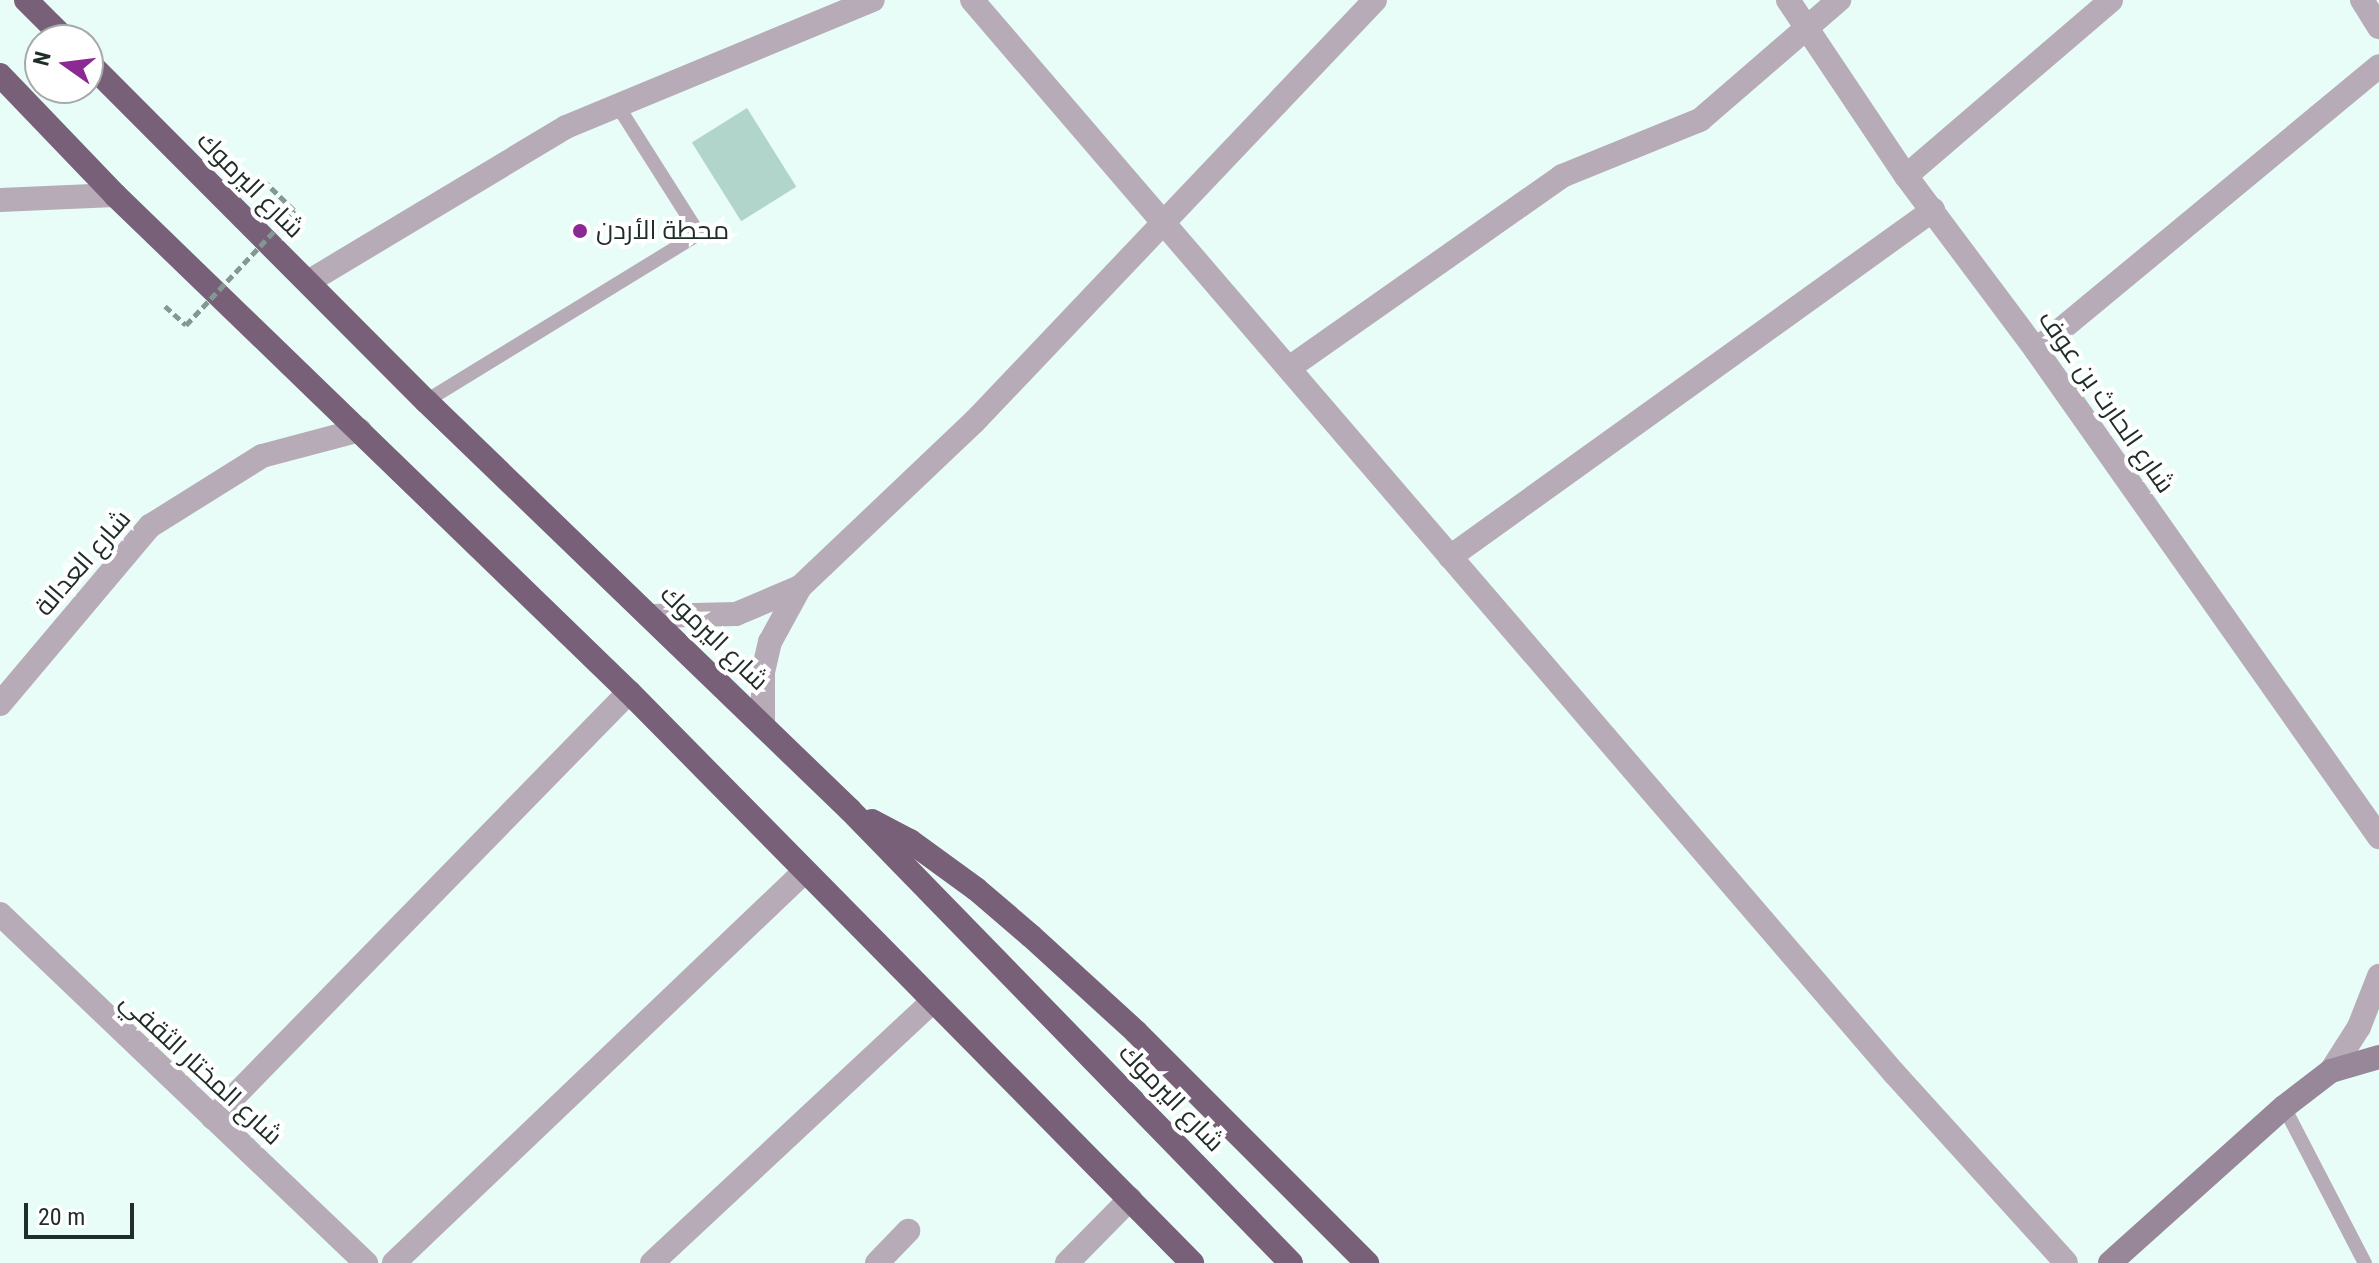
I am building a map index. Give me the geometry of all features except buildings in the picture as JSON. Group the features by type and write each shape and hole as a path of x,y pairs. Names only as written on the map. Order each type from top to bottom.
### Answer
{"highway":[{"path":"26,0 50,24"},
{"path":"0,75 115,195 629,692 931,1003 1192,1263"},
{"name":"شارع اليرموك","path":"104,78 426,401 653,616 850,810 1291,1263"},
{"path":"850,810 910,841 1020,927 1136,1032 1367,1263"}],"main road":[{"path":"2110,1263 2284,1107 2331,1071 2379,1057"}],"street":[{"path":"308,282 566,127 873,0"},
{"path":"972,0 1894,1073 2066,1263"},
{"path":"763,725 763,672 770,642 800,587 974,422 1375,0"},
{"name":"شارع الحارث بن عوف","path":"1788,0 1906,176 2036,350 2379,837"},
{"path":"1289,368 1562,176 1700,120 1839,0"},
{"path":"1906,176 2111,0"},
{"path":"2362,0 2379,27"},
{"path":"2036,350 2379,66"},
{"path":"0,200 115,195"},
{"path":"1450,557 1933,210"},
{"name":"شارع العدالة","path":"0,704 150,526 262,456 360,430"},
{"path":"653,616 736,614 800,587"},
{"path":"213,1118 629,692"},
{"path":"394,1263 804,872"},
{"name":"شارع المختار الثقفي","path":"0,914 366,1263"},
{"path":"2331,1071 2359,1027 2379,976"},
{"path":"652,1263 931,1003"},
{"path":"1067,1263 1130,1199"},
{"path":"877,1263 908,1231"}],"lane":[{"path":"426,401 699,234 617,105"},
{"path":"2284,1107 2365,1263"}],"path":[{"path":"165,306 186,325 294,210 266,183"}],"place":[{"name":"محطة الأردن","path":"580,231"}]}
